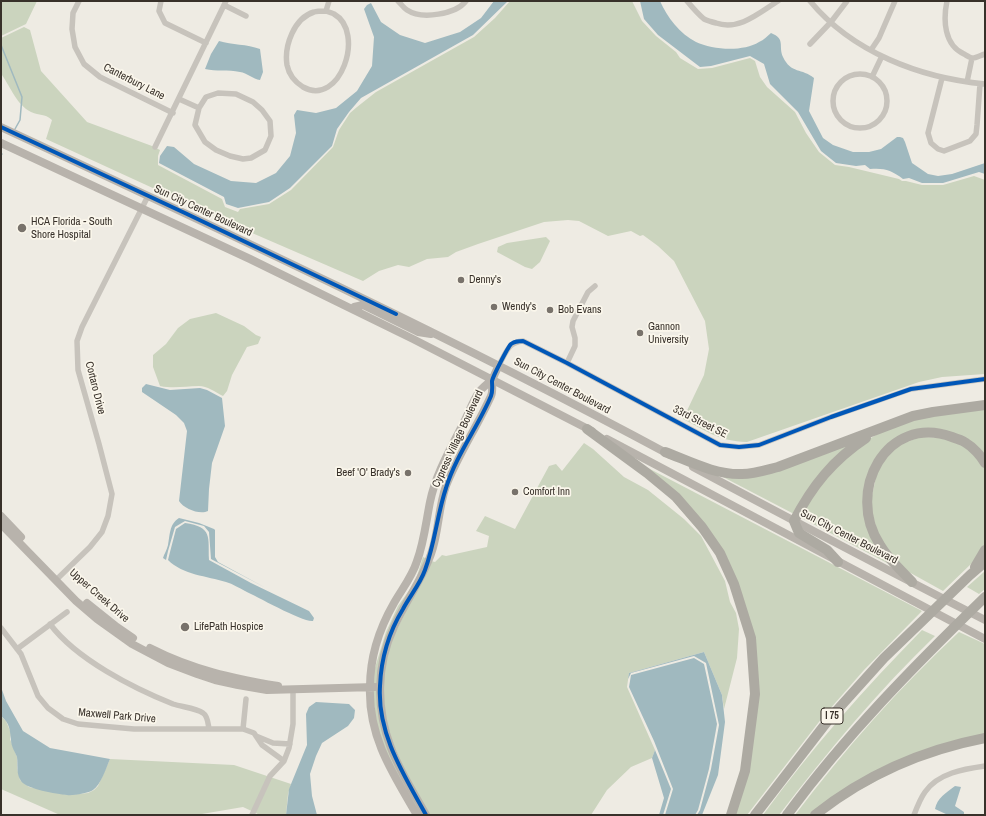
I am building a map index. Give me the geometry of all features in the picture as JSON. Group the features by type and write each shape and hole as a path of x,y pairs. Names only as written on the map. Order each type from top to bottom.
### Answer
{"highway":[{"path":"665,452 715,471 741,474 759,472 778,467 913,416 985,405"},
{"path":"838,562 827,550 799,532 794,521 810,492 835,462 881,428"},
{"path":"587,429 676,497 702,527 720,553 734,584 751,638 755,694 745,771 731,815"},
{"path":"912,582 879,545 870,524 867,503 869,481 881,456 906,437 925,432 945,435 966,443 982,458 985,463"},
{"path":"970,575 985,550"},
{"name":"I 75","path":"756,815 830,718 884,658 985,562"},
{"name":"I 75","path":"787,815 848,738 892,689 985,597"},
{"path":"815,815 854,788 903,763 955,745 985,738"}],"main road":[{"name":"Sun City Center Boulevard","path":"1,127 438,334 500,365 846,549 985,620"},
{"path":"1,143 142,208 352,309 587,429 985,639"},
{"path":"352,309 363,305 418,332 438,334"},
{"path":"492,380 500,365"},
{"name":"Cypress Village Boulevard","path":"417,815 392,772 382,752 375,732 370,687 374,652 378,637 388,614 412,575 423,541 435,481 442,464 478,393 492,380"},
{"name":"Cypress Village Boulevard","path":"426,815 399,767 391,748 380,708 379,687 381,668 387,644 402,610 424,572 432,552 446,487 461,453 492,394 492,380"},
{"name":"Upper Creek Drive","path":"1,516 58,578 76,601 114,632 168,663 197,674 238,685 267,690 379,687"},
{"name":"Upper Creek Drive","path":"1,524 58,578"}],"street":[{"name":"Canterbury Lane","path":"79,1 73,13 72,29 75,47 84,64 100,77 173,113"},
{"path":"161,1 159,12 165,23 206,43"},
{"path":"326,11 329,1"},
{"path":"398,1 408,11 418,14 437,15 457,8 466,1"},
{"path":"687,1 696,12 706,20 722,25 738,24 752,18 778,1"},
{"path":"810,1 831,22 882,56 908,67 942,78 983,84 976,134 970,141 944,151 938,149 931,143 928,133 942,78"},
{"path":"810,44 831,22 847,1"},
{"path":"871,50 881,33 895,1"},
{"path":"947,1 944,18 946,34 952,44 961,53 972,58 985,54"},
{"path":"155,147 173,113 225,3 246,16"},
{"path":"326,11 335,15 347,30 348,50 346,60 342,71 335,82 318,90 306,89 296,83 290,74 287,65 288,46 296,27 303,17 314,12 326,11"},
{"path":"872,77 882,56"},
{"path":"967,82 972,58"},
{"path":"860,74 872,77 882,85 887,96 886,108 881,119 871,126 859,129 848,126 838,118 833,107 836,89 839,84 849,77 860,74"},
{"path":"218,93 236,94 253,102 262,110 270,121 271,136 265,150 251,158 243,159 230,156 216,150 205,142 195,125 199,108 206,97 218,93"},
{"path":"179,99 199,108"},
{"name":"Cortaro Drive","path":"58,578 90,547 102,532 108,516 112,494 78,370 77,341 82,327 148,196"},
{"path":"567,363 575,346 572,326 573,321 588,292 595,286"},
{"name":"33rd Street SE","path":"500,365 510,345 516,341 523,341 720,445 739,447 759,445 831,417 911,389 985,379"},
{"path":"17,649 67,612"},
{"path":"50,624 71,646 97,665 127,683 174,704 203,713 207,717 209,729"},
{"name":"Maxwell Park Drive","path":"1,628 21,654 38,696 48,708 63,719 78,724 134,729 243,729 254,733 262,745 284,762"},
{"path":"252,815 270,776 284,762 290,744 293,724 293,689"},
{"path":"243,729 246,699"},
{"name":"Maxwell Park Drive","path":"256,736 273,743 290,744"},
{"path":"914,815 926,791 936,781 946,775 985,766"}],"green space":[{"path":"1,1 37,1 26,24 1,36"},
{"path":"510,1 632,1 642,21 656,36 676,52 680,58 698,69 712,68 750,58 755,61 760,77 767,87 795,112 806,133 819,152 835,165 922,185 943,185 974,176 985,180 985,374 942,377 919,382 747,442 728,440 683,419 704,375 709,349 705,321 674,261 658,246 643,235 640,236 631,231 608,236 579,221 568,220 544,222 456,252 448,257 427,259 409,267 398,265 379,271 363,281 229,223 46,139 52,120 47,116 31,112 26,109 18,101 1,75 1,38 24,27 30,30 41,71 87,122 160,150 158,165 222,199 225,207 238,212 240,209 269,204 291,190 333,147 339,130 350,113 376,92 474,37 495,18"},
{"path":"546,237 550,241 540,262 532,269 525,267 497,252 498,247 507,243"},
{"path":"216,313 244,326 261,337 258,344 247,347 232,375 227,391 223,396 202,386 160,386 153,367 153,355 166,344 178,328 190,319"},
{"path":"985,408 985,455 939,431 885,449 865,501 889,564 798,516 814,490 858,446 884,430 905,421"},
{"path":"921,437 948,438 969,449 985,467 985,545 972,563 943,591 907,571 880,541 870,505 879,463 901,444"},
{"path":"858,439 794,514 723,477 733,476"},
{"path":"584,443 593,449 624,477 648,490 684,519 701,536 725,581 730,602 736,613 739,629 737,658 724,709 722,695 704,652 629,673 627,687 655,750 652,758 631,767 607,790 591,815 429,815 401,765 386,724 382,687 389,645 431,561 435,562 442,555 446,556 487,547 489,536 476,531 485,516 515,529 549,466 556,464 562,471"},
{"path":"645,468 648,468 922,611 864,670 822,718 747,815 734,815 756,674 728,565"},
{"path":"423,557 427,559 421,573 399,611 388,637 382,656 377,685 372,685 373,674 386,632 398,606 415,582"},
{"path":"985,571 985,589 979,594 967,587"},
{"path":"922,630 935,636 873,700 779,815 763,815 819,743 880,674"},
{"path":"959,632 985,644 985,736 940,747 812,815 795,815 833,766 873,720 915,675"},
{"path":"372,690 377,690 378,709 424,815 420,815 394,771 377,728"},
{"path":"1,716 6,721 11,733 10,739 17,757 17,768 20,780 29,787 68,795 88,793 98,786 110,759 234,765 291,784 288,794 286,815 260,815 243,807 196,815 60,815 1,789"}],"water":[{"path":"494,1 508,1 473,35 361,98 337,129 332,146 290,188 269,202 238,208 226,204 224,197 159,163 160,156 167,146 174,147 194,164 231,181 256,183 276,173 290,156 296,133 294,115 297,110 316,113 336,108 357,91 372,66 374,37 364,9 367,5 371,3 381,22 400,35 425,43 460,32 481,18"},
{"path":"640,1 660,1 666,13 679,30 690,39 711,47 737,49 761,41 771,33 776,35 780,40 783,57 786,62 793,68 814,78 809,111 823,138 833,145 853,152 869,152 881,149 897,137 900,137 903,138 905,142 912,163 928,174 938,176 952,174 985,163 985,174 979,172 943,183 922,183 909,178 903,179 884,169 870,169 865,165 856,166 836,163 821,151 798,112 770,84 764,64 750,56 711,66 700,67 658,35 644,19"},
{"path":"219,41 260,49 263,72 260,80 240,72 205,69 211,54"},
{"path":"146,384 170,390 200,388 222,398 225,426 212,463 208,511 197,512 181,504 179,501 187,431 184,423 176,415 142,392 142,388"},
{"path":"179,518 199,523 214,529 215,557 218,562 266,588 211,559 209,532 204,526 185,521 175,527 166,560 163,558 168,547 173,523"},
{"path":"185,523 205,530 208,539 209,560 251,583 309,611 314,618 313,621 290,614 231,584 188,572 174,565 168,560 176,529"},
{"path":"704,652 722,695 725,722 718,775 702,815 697,815 700,810 711,769 719,725 706,663 694,656 631,673 628,679 629,673"},
{"path":"694,658 704,664 717,724 709,769 698,810 695,815 665,815 673,789 654,741 629,687 631,675"},
{"path":"1,687 6,701 23,731 50,748 110,759 96,788 84,793 67,795 35,789 21,781 18,772 17,757 12,744 9,727 1,716"},
{"path":"316,702 349,704 355,710 354,718 348,726 322,743 316,756 310,774 312,796 317,815 286,815 289,789 307,745 306,714 309,707"},
{"path":"655,750 671,789 663,815 659,815 664,798 652,758"},
{"path":"955,786 961,787 955,806 964,812 964,815 948,815 935,809 936,805 945,793"}],"waterway":[{"path":"1,45 22,97 20,120 15,129"}],"cycle path":[{"path":"1,127 396,314"},
{"path":"426,815 401,769 387,737 380,704 382,666 387,646 398,618 425,570 450,476 486,408 492,394 493,378 511,344 517,341 523,341 720,445 739,447 759,445 831,417 911,389 985,379"}],"place":[{"name":"HCA Florida - South Shore Hospital","path":"22,228"},
{"name":"Denny's","path":"461,280"},
{"name":"Wendy's","path":"494,307"},
{"name":"Bob Evans","path":"550,310"},
{"name":"Gannon University","path":"640,333"},
{"name":"Beef 'O' Brady's","path":"408,473"},
{"name":"Comfort Inn","path":"515,492"},
{"name":"LifePath Hospice","path":"185,627"}]}
